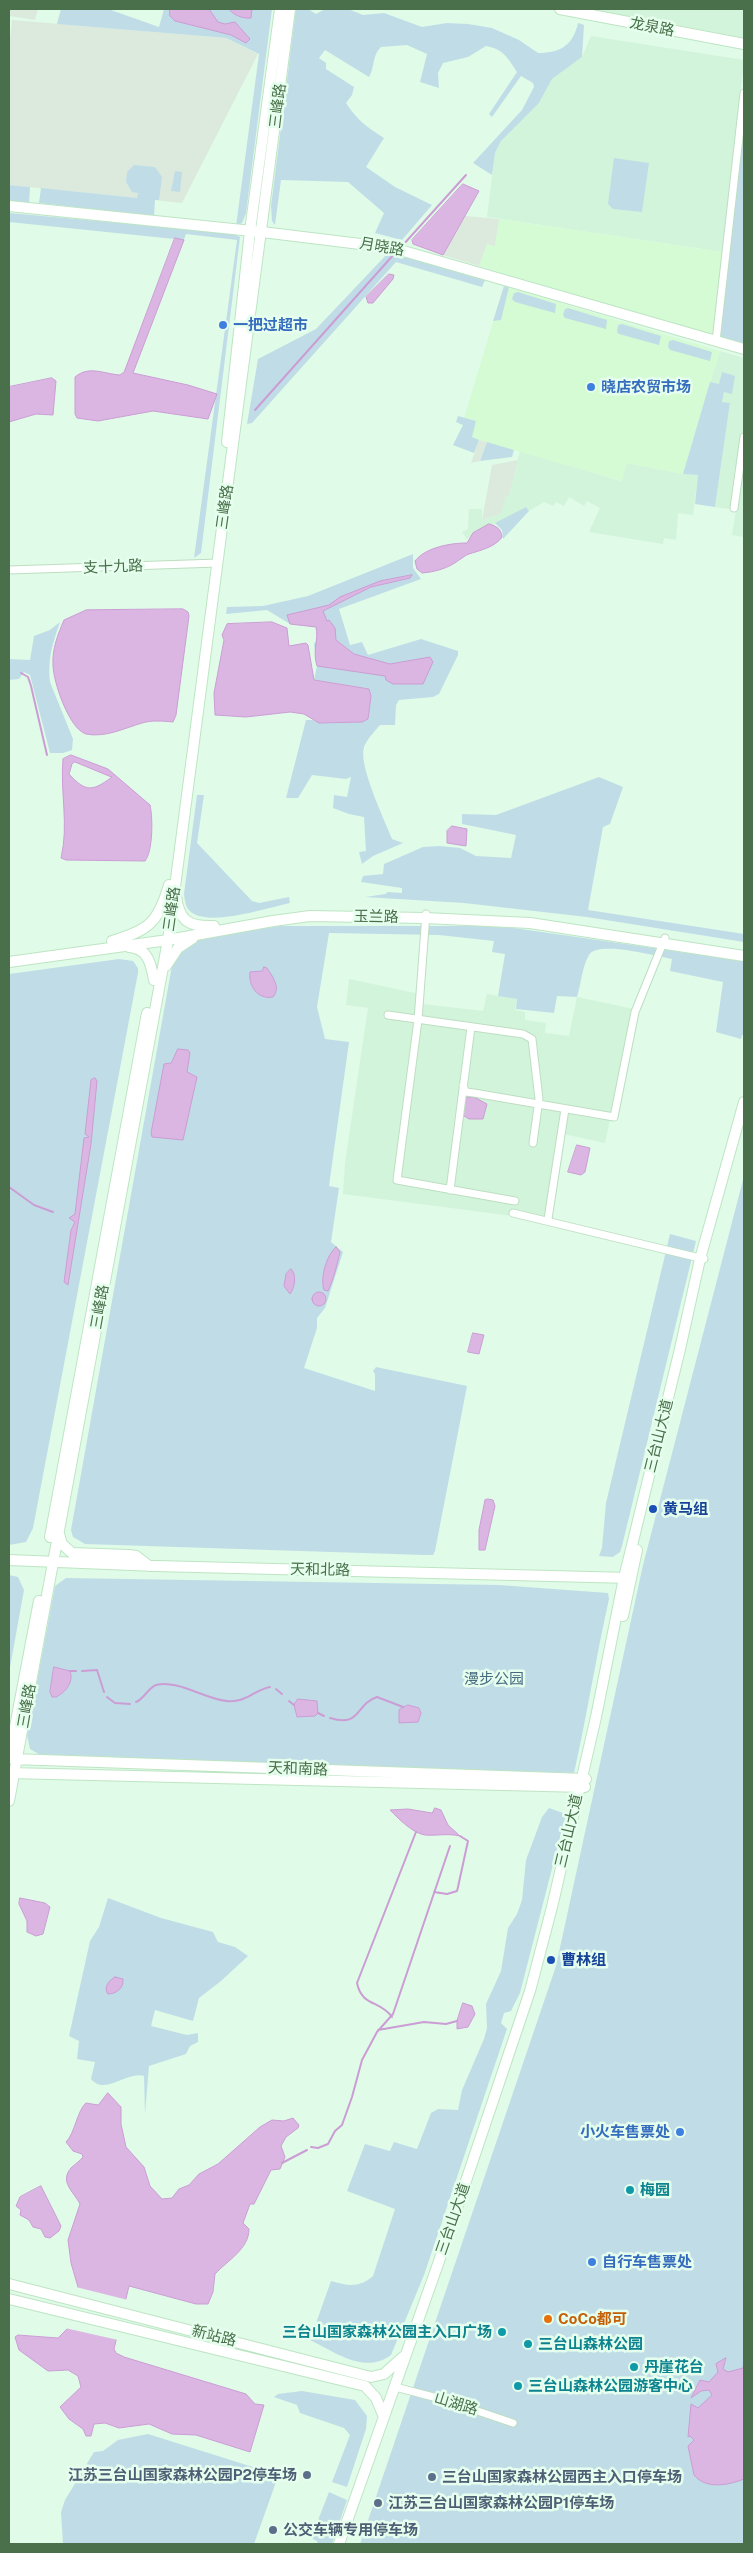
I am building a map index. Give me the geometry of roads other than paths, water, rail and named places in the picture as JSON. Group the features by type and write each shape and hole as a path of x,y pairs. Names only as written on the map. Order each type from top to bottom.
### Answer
{"street":[{"name":"三峰路","path":"215,564 250,231 280,9"},
{"name":"三峰路","path":"49,1565 58,1531 165,937 262,232 290,9"},
{"name":"龙泉路","path":"560,9 744,44"},
{"path":"716,341 744,93"},
{"name":"月晓路","path":"9,206 262,232 393,248 744,349"},
{"path":"734,508 744,437"},
{"name":"支十九路","path":"9,570 215,564"},
{"path":"172,885 180,912 186,921 199,927 214,929"},
{"path":"112,944 136,934 155,920 172,885"},
{"name":"玉兰路","path":"9,955 165,937 309,912 519,918 744,950"},
{"path":"426,915 418,1019 397,1180 515,1202"},
{"path":"157,981 178,948 194,937 214,929"},
{"path":"463,1086 466,1092 474,1094 614,1117 636,1012 665,940"},
{"name":"玉兰路","path":"665,940 744,956"},
{"path":"112,944 133,947 146,954 157,981"},
{"name":"玉兰路","path":"9,962 112,944"},
{"name":"三峰路","path":"9,1801 12,1759 157,981"},
{"path":"388,1015 523,1034 532,1039 538,1105 533,1143"},
{"path":"450,1190 471,1027"},
{"name":"三台山大道","path":"338,2544 407,2352 428,2306 534,1990 556,1914 627,1582 703,1259 744,1102"},
{"path":"548,1219 565,1109"},
{"name":"三台山大道","path":"703,1259 744,1120"},
{"path":"513,1212 548,1219 703,1259"},
{"path":"58,1531 62,1544 72,1553 136,1556 149,1566"},
{"name":"天和北路","path":"9,1560 49,1565 627,1582"},
{"name":"天和北路","path":"9,1566 149,1566 627,1582"},
{"name":"天和南路","path":"12,1759 583,1783"},
{"name":"天和南路","path":"12,1773 583,1783"},
{"name":"新站路","path":"9,2284 371,2377 384,2374 407,2352"},
{"name":"新站路","path":"9,2299 365,2386 376,2398 384,2416 385,2427"},
{"name":"三台山大道","path":"344,2544 399,2388 407,2352"},
{"name":"山湖路","path":"399,2388 445,2400 513,2424"}],"waterway":[{"path":"403,245 466,175"},
{"path":"255,410 395,253"},
{"path":"21,673 28,677 31,686 47,755"},
{"path":"9,1187 34,1205 53,1212"},
{"path":"82,1671 97,1670 104,1692"},
{"path":"70,1671 76,1671"},
{"path":"136,1702 153,1686 164,1684 182,1687 227,1701 239,1700 270,1687"},
{"path":"276,1689 282,1694"},
{"path":"107,1697 115,1703 130,1704"},
{"path":"330,1718 340,1720 353,1718 370,1700 377,1697 403,1707"},
{"path":"289,1701 294,1705"},
{"path":"318,1713 324,1716"},
{"path":"392,2017 382,2008 367,2000 359,1991 357,1983 416,1832"},
{"path":"434,1892 447,1894 457,1891 468,1841 460,1836"},
{"path":"311,2147 318,2148 328,2144 335,2131 342,2125 362,2060 377,2032 393,2014 450,1846"},
{"path":"378,2030 424,2022 446,2024 457,2021"},
{"path":"282,2163 307,2150"}],"place":[{"name":"一把过超市","path":"223,325"},
{"name":"晓店农贸市场","path":"591,387"},
{"name":"黄马组","path":"653,1509"},
{"name":"曹林组","path":"551,1960"},
{"name":"小火车售票处","path":"680,2132"},
{"name":"梅园","path":"630,2190"},
{"name":"自行车售票处","path":"592,2262"},
{"name":"CoCo都可","path":"548,2319"},
{"name":"三台山国家森林公园主入口广场","path":"502,2332"},
{"name":"三台山森林公园","path":"528,2344"},
{"name":"丹崖花台","path":"634,2367"},
{"name":"三台山森林公园游客中心","path":"518,2386"},
{"name":"江苏三台山国家森林公园P2停车场","path":"307,2475"},
{"name":"三台山国家森林公园西主入口停车场","path":"432,2477"},
{"name":"江苏三台山国家森林公园P1停车场","path":"378,2503"},
{"name":"公交车辆专用停车场","path":"273,2530"}],"park label":[{"name":"漫步公园","path":"494,1679"}]}
